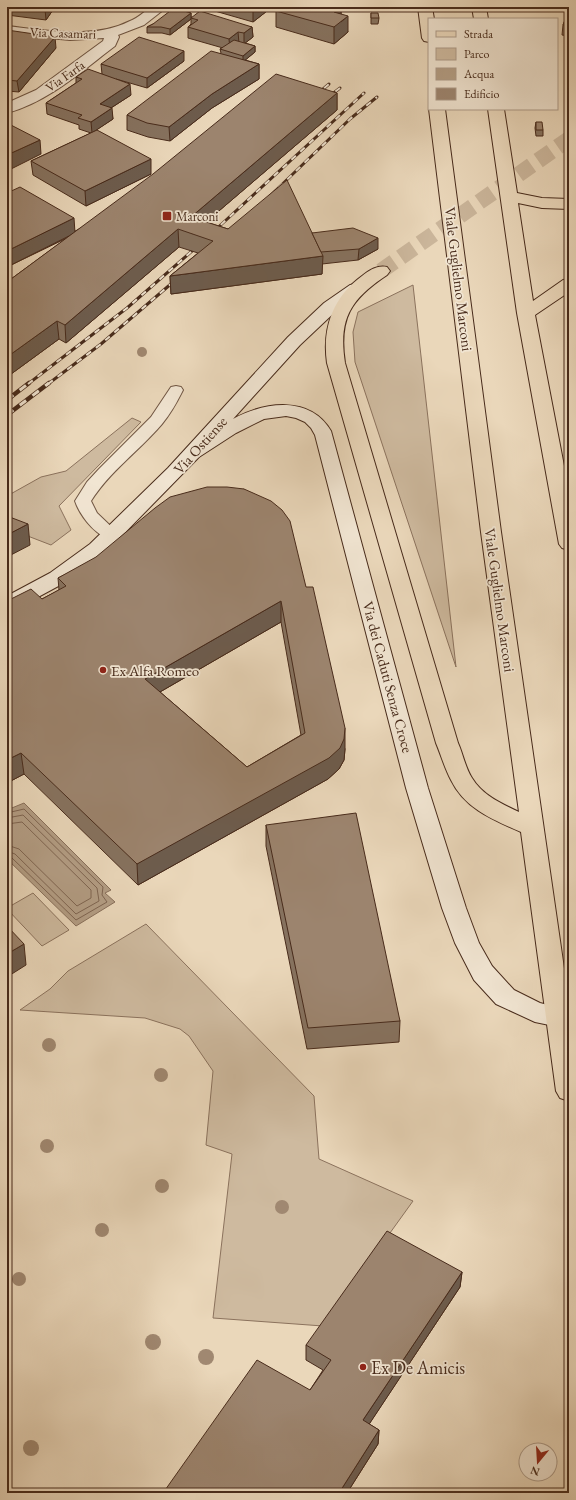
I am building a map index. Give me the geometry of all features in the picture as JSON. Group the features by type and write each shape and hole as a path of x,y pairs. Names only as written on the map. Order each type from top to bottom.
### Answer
{"main road":[{"name":"Via Casamari","path":"7,30 63,35 110,33 134,26 160,7"},
{"path":"425,7 428,30"},
{"path":"479,7 481,18"},
{"name":"Via Farfa","path":"7,108 32,98 78,68 110,43 112,37 110,33"},
{"name":"Viale Guglielmo Marconi","path":"437,110 492,540 532,827 564,1017 569,1091"},
{"path":"496,110 526,313 569,544"},
{"path":"510,197 542,203 569,204"},
{"name":"Via Ostiense","path":"7,605 34,591 68,570 97,549 193,453 294,341 330,307 381,271"},
{"path":"526,313 569,284"},
{"path":"356,289 346,300 339,314 334,332 335,357 447,743 462,780 472,794 490,807 532,827"},
{"name":"Via dei Caduti Senza Croce","path":"193,453 242,421 271,412 282,410 294,411 308,416 318,424 324,435 417,788 454,908 467,943 483,973 505,997 531,1011 564,1017"}],"lane":[{"path":"112,535 96,523 86,511 83,501 98,479 162,417 176,390"}],"green space":[{"path":"413,285 456,667 355,362 353,332 358,312"},
{"path":"132,418 141,422 59,506 71,530 51,545 7,528 7,496 41,477 66,471"},
{"path":"33,893 69,930 42,946 7,909"},
{"path":"146,924 314,1096 319,1159 413,1201 323,1326 213,1318 232,1154 206,1145 213,1071 189,1036 180,1029 145,1018 20,1010 50,989 68,971"}],"water":[{"path":"24,803 111,890 105,893 115,902 76,926 7,859 7,810"}],"building":[{"path":"27,7 46,7 45,9"},
{"path":"238,7 258,7 253,11"},
{"path":"281,7 340,7 334,12 348,16 334,27 276,11"},
{"path":"174,8 191,13 170,29 161,27 147,27 153,24"},
{"path":"569,10 569,26 563,25"},
{"path":"200,11 252,27 244,33 238,32 229,39 188,27 198,20 191,18"},
{"path":"371,13 378,13 379,18 371,18"},
{"path":"7,30 55,37 17,81 7,80"},
{"path":"139,37 184,51 147,78 101,64"},
{"path":"234,40 255,46 243,56 220,49"},
{"path":"211,51 259,64 212,94 169,127 147,123 127,115"},
{"path":"88,69 130,84 100,104 112,108 91,122 78,118 82,115 46,103 82,79 76,77"},
{"name":"Marconi","path":"276,74 337,93 191,217 228,229 287,180 323,256 170,276 213,241 178,229 65,325 57,321 7,357 7,282 153,174"},
{"path":"536,122 542,122 543,130 536,130"},
{"path":"7,123 40,140 7,155"},
{"path":"97,130 151,159 85,191 31,161"},
{"path":"20,187 74,218 7,251 7,193"},
{"path":"353,228 378,238 359,249 321,252 312,233"},
{"name":"Ex Alfa Romeo","path":"207,487 227,487 244,489 271,501 282,510 290,521 306,587 313,587 345,728 344,739 340,748 329,758 137,864 21,753 7,760 7,601 31,589 42,599 66,586 58,578 96,557 170,497","holes":["281,601 305,733 247,767 145,679"]},
{"path":"7,516 28,524 7,535"},
{"path":"356,813 400,1021 308,1028 266,825"},
{"path":"7,926 24,944 7,954"},
{"name":"Ex De Amicis","path":"387,1231 462,1272 363,1420 379,1430 339,1493 163,1493 257,1360 310,1390 331,1360 306,1345"}],"tunnel":[{"path":"381,271 569,139"}],"railway":[{"path":"315,96 329,84"},
{"path":"326,99 340,88"},
{"path":"212,233 364,93"},
{"path":"270,196 350,119 377,97"},
{"path":"28,384 127,308 200,244"},
{"path":"48,384 101,344 179,277"},
{"path":"7,400 29,383"},
{"path":"7,415 49,383"}],"place":[{"name":"Marconi","path":"167,216"},
{"name":"Ex Alfa Romeo","path":"103,670"},
{"name":"Ex De Amicis","path":"363,1367"}]}
